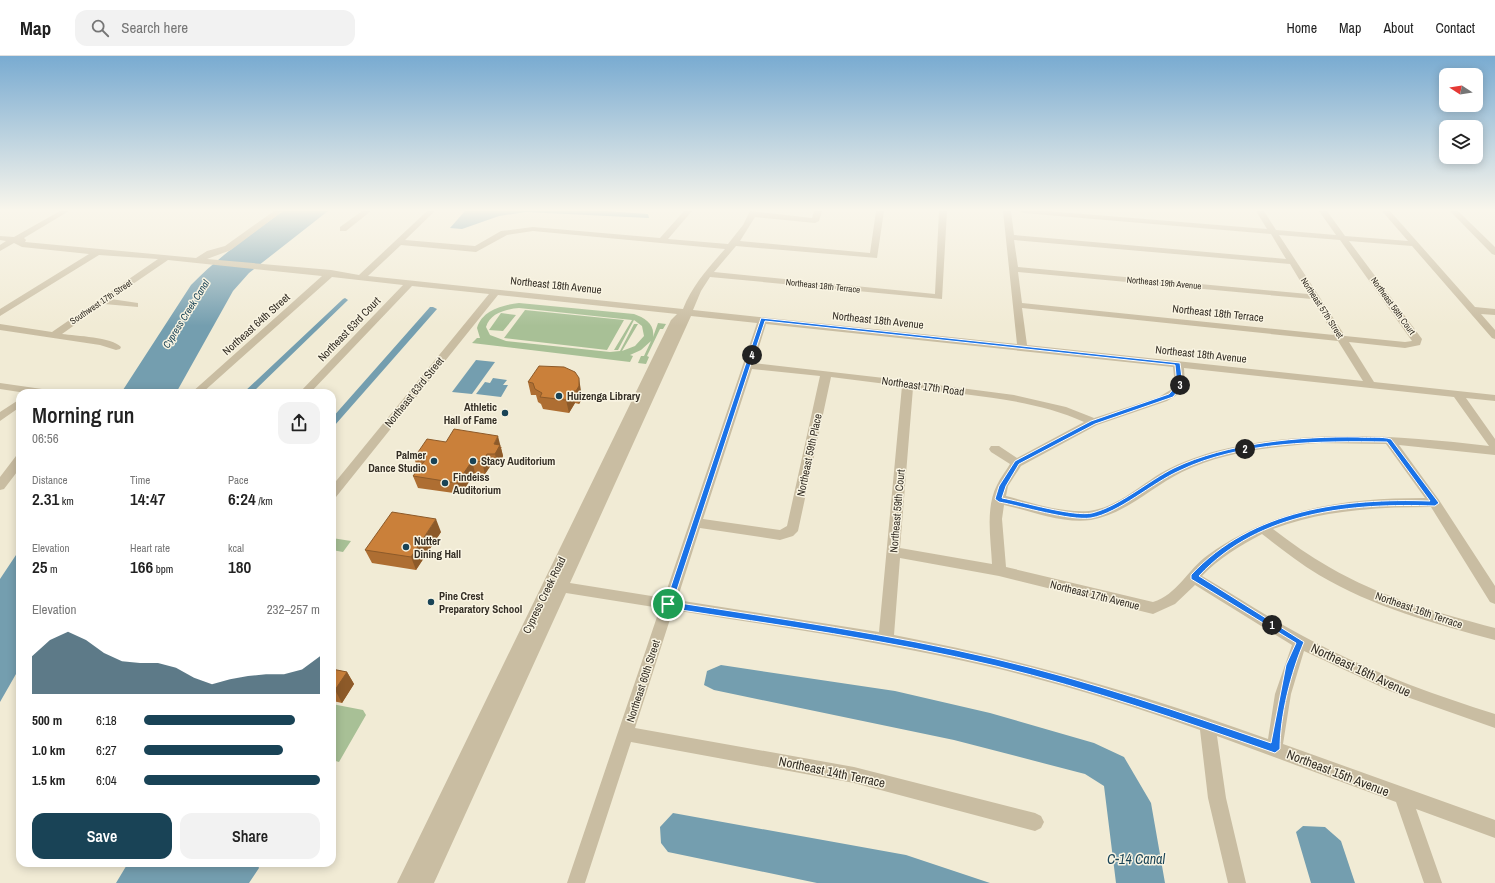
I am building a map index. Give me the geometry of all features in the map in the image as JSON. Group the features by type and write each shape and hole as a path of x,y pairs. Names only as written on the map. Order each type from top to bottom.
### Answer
{"street":[{"path":"74,250 118,254 129,253"},
{"path":"125,250 129,253"},
{"path":"198,260 210,253 222,250"},
{"path":"362,276 390,250"},
{"name":"Cypress Creek Road","path":"406,883 555,586 685,321 686,311 708,274 728,250"},
{"path":"791,250 874,256 875,250"},
{"name":"Northeast 18th Terrace","path":"708,274 939,297 941,250"},
{"path":"1011,250 1022,347"},
{"path":"1152,250 1292,262"},
{"name":"Northeast 57th Street","path":"1284,250 1371,385"},
{"name":"Northeast 56th Court","path":"1351,250 1417,339 1416,343"},
{"path":"1420,250 1495,336"},
{"path":"0,313 97,252"},
{"name":"Northeast 18th Avenue","path":"129,253 362,276 1495,398"},
{"name":"Southwest 17th Street","path":"55,334 166,256"},
{"name":"Northeast 19th Avenue","path":"1013,269 1315,297"},
{"name":"Northeast 64th Street","path":"200,389 331,273"},
{"name":"Northeast 63rd Court","path":"308,389 411,282"},
{"name":"Northeast 63rd Street","path":"336,489 496,291"},
{"path":"102,301 135,305"},
{"name":"Northeast 18th Terrace","path":"1018,305 1405,345 1416,343"},
{"path":"1472,310 1495,312"},
{"name":"Northeast 60th Street","path":"576,883 763,319"},
{"path":"0,326 107,343 116,347"},
{"path":"999,572 996,519 999,499 1002,486 1017,463 1093,422 1171,396 1180,385 1178,364"},
{"name":"Northeast 17th Road","path":"748,365 908,384 1056,407 1073,412 1093,422"},
{"name":"Northeast 59th Place","path":"696,523 780,535 788,533 793,528 826,374"},
{"name":"Northeast 59th Court","path":"886,639 908,384"},
{"path":"0,386 17,389"},
{"path":"1457,394 1495,447"},
{"path":"0,417 16,405"},
{"path":"999,499 1076,516 1091,515 1107,510 1177,469 1214,456 1260,446 1318,440 1389,440 1495,451"},
{"path":"1389,440 1435,503 1495,598"},
{"path":"994,449 1017,463"},
{"path":"0,486 16,464"},
{"name":"Northeast 17th Avenue","path":"893,552 999,572 1153,608 1166,604 1209,560 1227,547 1245,536 1290,518 1327,508 1393,502 1435,503"},
{"name":"Northeast 16th Terrace","path":"1264,529 1324,571 1362,591 1410,610 1495,634"},
{"name":"Northeast 16th Avenue","path":"1194,577 1300,642 1381,682 1435,702 1495,721"},
{"name":"Cypress Creek Road","path":"424,883 555,586"},
{"name":"Northeast 15th Avenue","path":"555,586 886,639 996,662 1116,694 1275,749 1403,797 1495,829"},
{"path":"1275,749 1276,736 1290,665 1300,642"},
{"path":"1208,726 1217,798 1237,883"},
{"name":"Northeast 14th Terrace","path":"626,734 854,775 1035,822"},
{"path":"1403,797 1433,883"}],"green space":[{"path":"519,303 634,314 642,317 651,325 653,337 658,323 666,324 663,329 660,329 647,356 649,357 646,364 638,363 641,356 644,356 651,341 641,350 630,355 633,356 630,362 472,343 477,338 480,338 477,328 483,317 500,307","holes":["519,308 632,320 614,350 618,350 634,320 642,326 644,336 635,346 622,351 638,324 634,324 620,351 610,352 506,341 490,335 486,327 488,322 495,315 509,309"]},
{"path":"525,310 624,320 607,350 504,338"},
{"path":"501,313 516,315 503,331 489,330"},
{"path":"336,539 351,541 343,552 336,551"},
{"path":"336,705 363,710 366,715 339,762 336,761"}],"water":[{"name":"Cypress Creek Canal","path":"231,250 279,250 249,273 233,291 178,389 124,389 191,285"},
{"path":"476,360 495,362 472,394 452,392"},
{"path":"493,378 507,380 503,385 508,385 501,397 476,394 485,382 490,383"},
{"path":"16,555 16,674 0,702 0,579"},
{"name":"C-14 Canal","path":"721,665 895,691 990,713 1094,743 1124,757 1151,803 1165,883 1116,883 1104,786 1085,774 954,740 714,690 704,685 707,671"},
{"path":"673,813 906,855 990,883 817,883 668,852 661,843 660,827"},
{"path":"1303,826 1325,827 1341,841 1355,883 1311,883 1296,832"},
{"path":"126,867 259,868 249,883 116,883"}],"building":[{"path":"539,366 564,367 575,372 579,378 579,386 576,391 572,391 566,400 540,397 542,393 535,389 533,383 528,382"},
{"path":"454,429 498,436 494,444 500,445 495,454 487,454 482,462 472,461 457,483 413,476 426,459 414,458 427,439 446,442"},
{"path":"392,512 436,519 411,557 365,550"},
{"path":"336,670 347,672 336,688"}],"waterway":[{"path":"251,389 345,300"},
{"path":"336,418 433,309"}],"place":[{"name":"Huizenga Library","path":"559,396"},
{"name":"Athletic Hall of Fame","path":"505,413"},
{"name":"Palmer Dance Studio","path":"434,461"},
{"name":"Stacy Auditorium","path":"473,461"},
{"name":"Findeiss Auditorium","path":"445,483"},
{"name":"Nutter Dining Hall","path":"406,547"},
{"name":"Pine Crest Preparatory School","path":"431,602"}],"route":[{"path":"763,319 1178,364 1180,370 1180,385 1171,396 1093,422 1017,463 1002,486 999,499 1076,516 1099,514 1177,469 1214,456 1260,446 1318,440 1346,439 1389,440 1435,503 1393,502 1353,504 1327,508 1290,518 1245,536 1227,547 1209,560 1194,577 1300,642 1290,665 1276,736 1275,749 1116,694 996,662 886,639 668,604 763,319"}]}
